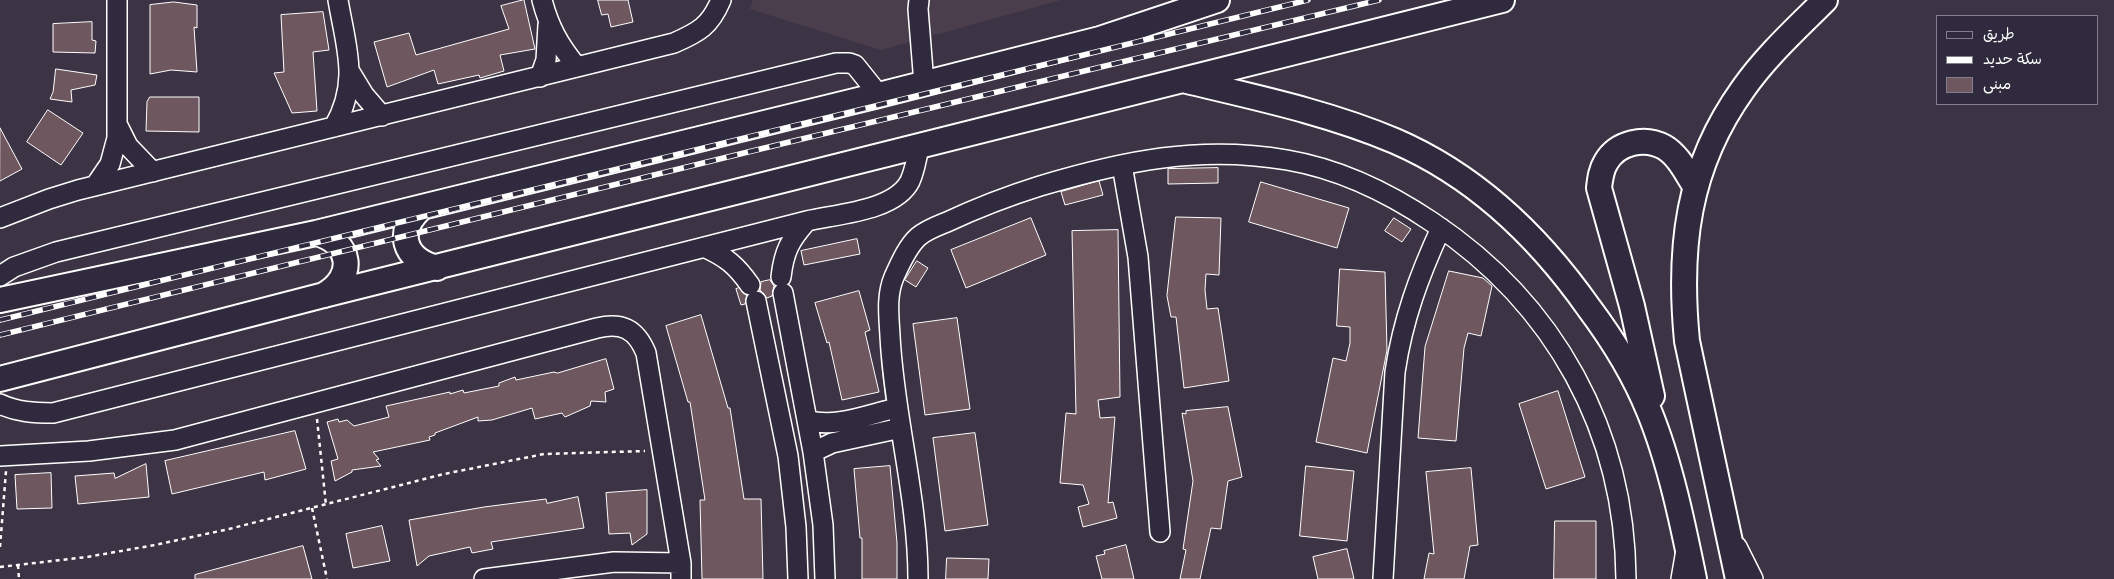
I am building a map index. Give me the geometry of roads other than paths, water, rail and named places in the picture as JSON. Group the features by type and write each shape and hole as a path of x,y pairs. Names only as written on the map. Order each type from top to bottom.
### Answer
{"main road":[{"path":"0,300 316,232 924,84 1100,39 1217,0"},
{"path":"0,379 324,295 1502,0"},
{"path":"1738,579 1687,341 1683,303 1688,224 1695,186 1706,154 1723,120 1743,88 1768,58 1826,0"},
{"path":"1183,80 1285,104 1395,141 1471,184 1516,221 1556,263 1623,358 1660,438"},
{"path":"1694,579 1660,438 1643,350 1599,188 1600,175 1605,163 1614,152 1625,145 1638,141 1651,142 1674,154 1695,186"},
{"path":"422,207 411,217 406,230 406,243 413,256 424,264 437,268"},
{"path":"316,232 334,240 345,254 346,267 343,279 335,289 324,295"}],"street":[{"path":"95,186 110,164 115,151 117,124 117,0"},
{"path":"334,127 346,101 350,72 338,0"},
{"path":"542,0 548,24 577,68"},
{"path":"0,218 49,199 95,186 658,48 691,36 708,25 721,0"},
{"path":"919,0 918,9 924,84"},
{"path":"540,77 546,60 548,24"},
{"path":"0,276 14,267 56,252 836,63 849,62 855,65 879,95"},
{"path":"350,72 364,96 382,116"},
{"path":"117,124 128,146 153,172"},
{"path":"0,404 31,413 53,413 807,221 879,205 892,200 902,192 910,181 919,146"},
{"path":"918,579 912,499 892,377 889,298 894,277 914,241 926,231 1022,192 1122,165 1164,156 1205,153 1289,160 1330,171 1369,186 1406,204 1472,250 1500,275 1549,332 1574,372 1601,432 1612,468 1624,533 1626,579"},
{"path":"1122,165 1138,257 1160,532"},
{"path":"807,221 792,237 784,256 782,285 807,420 823,525 825,579"},
{"path":"1383,579 1395,372 1412,298 1441,228"},
{"path":"704,247 723,256 739,269 753,293 763,327 788,456 796,527 798,579"},
{"path":"763,327 788,321"},
{"path":"4,456 89,451 174,440 609,325 622,327 633,332 641,342 646,353 681,571 614,562 484,579"},
{"path":"807,420 821,424 836,423 897,408"},
{"path":"812,452 832,443 901,428"},
{"path":"1729,533 1753,579"},
{"path":"1681,579 1687,544"}],"railway":[{"path":"0,320 1308,0"},
{"path":"0,335 1379,0"}]}
